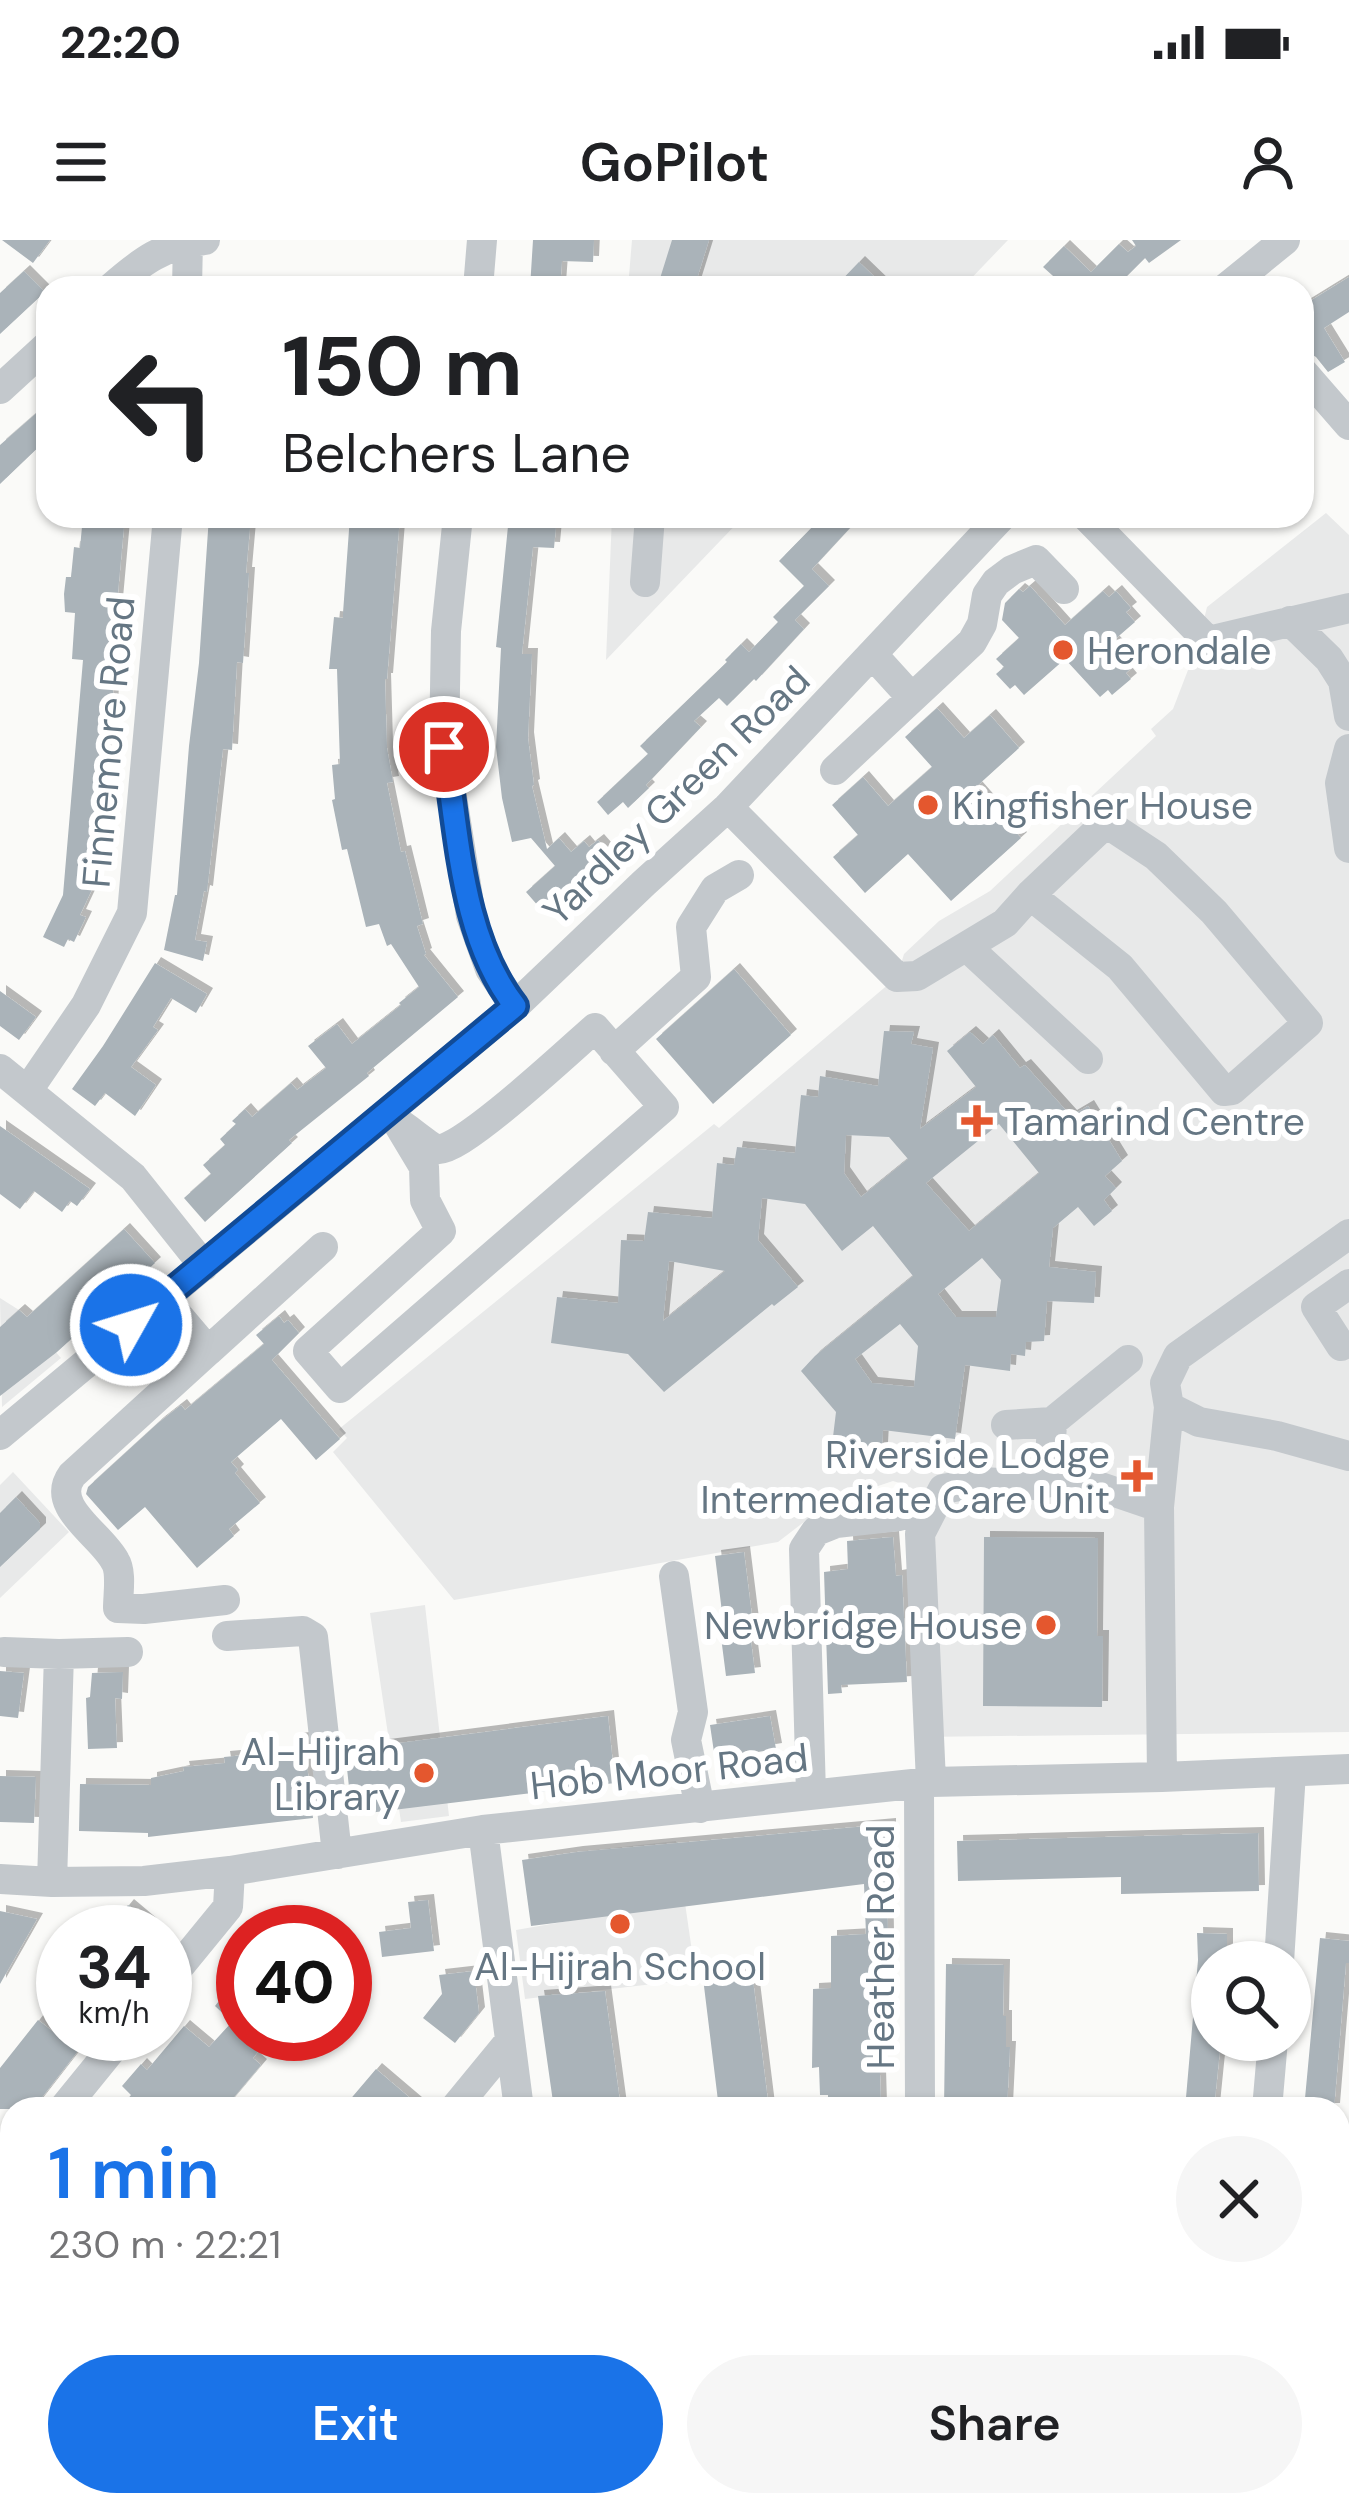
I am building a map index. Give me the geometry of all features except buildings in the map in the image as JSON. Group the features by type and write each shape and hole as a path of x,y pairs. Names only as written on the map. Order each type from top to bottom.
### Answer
{"street":[{"path":"479,276 482,240"},
{"path":"1242,276 1286,240"},
{"path":"124,276 144,258 194,241 189,276"},
{"path":"0,388 36,356"},
{"path":"1314,385 1349,425"},
{"name":"Finnemore Road","path":"28,1090 86,1005 132,914 166,528"},
{"path":"457,528 446,632 444,747 471,916 490,969 515,1006"},
{"path":"645,582 649,528"},
{"name":"Yardley Green Road","path":"4,1426 204,1266 401,1126 515,1006 728,807 991,528"},
{"path":"1098,528 1208,640 1349,608"},
{"path":"835,770 972,642 982,624 987,595 1004,575 1036,560 1064,590"},
{"path":"1290,621 1329,659 1343,680 1349,716"},
{"path":"873,655 912,698"},
{"path":"1349,748 1340,783 1349,848"},
{"path":"728,807 897,977 917,976 1005,923 1030,895 1106,823 1156,856 1214,912 1308,1023 1232,1090 1224,1090 1120,967 1030,895"},
{"path":"614,1051 696,977 691,927 715,889 739,875 766,845"},
{"path":"967,946 1088,1059"},
{"path":"595,1028 664,1107 340,1388 308,1351 441,1232 425,1200 424,1167 401,1126 437,1149 451,1148 595,1028"},
{"path":"0,1069 133,1177 204,1266"},
{"path":"425,1200 504,1107"},
{"path":"447,1226 482,1265"},
{"path":"1162,1777 1159,1507 1168,1407 1165,1384 1178,1356 1349,1234"},
{"path":"224,1600 118,1608 118,1564 70,1505 65,1484 323,1247"},
{"path":"1341,1346 1316,1307 1349,1284"},
{"path":"164,1298 208,1351"},
{"path":"1006,1425 1052,1422 1128,1360"},
{"path":"1168,1407 1199,1422 1349,1456"},
{"path":"1048,1482 1052,1422"},
{"path":"812,1794 804,1549 817,1531 836,1522 909,1525 943,1489 982,1482 1034,1485 1074,1478 1159,1507"},
{"name":"Heather Road","path":"909,1525 925,1783 920,2097"},
{"path":"674,1576 693,1712 686,1740 700,1808"},
{"path":"226,1636 303,1631 313,1637 337,1854"},
{"path":"4,1652 128,1652"},
{"path":"52,1882 59,1654"},
{"name":"Hob Moor Road","path":"0,1879 144,1881 483,1830 925,1783 1349,1769"},
{"path":"1280,1941 1291,1772"},
{"path":"483,1830 517,2097"},
{"path":"192,1951 228,1906 230,1871"},
{"path":"464,2097 508,2042"},
{"path":"74,2097 102,2061"},
{"path":"1268,2097 1271,2061"}],"shaded area":[{"path":"632,240 1008,240 974,276 629,276"},
{"name":"Tamarind Centre","path":"1326,513 1349,535 1349,1732 921,1737 906,1485 893,1481 830,1502 778,1542 454,1600 333,1452 347,1438 339,1429 714,1124 719,1128 897,977 904,954 939,921 990,891 1156,736 1151,729 1173,709 1207,607 1307,528 1314,528"},
{"path":"612,528 732,528 606,660"},
{"path":"0,1298 19,1310 61,1358 2,1407"},
{"path":"13,1472 69,1532 0,1598 0,1485"},
{"path":"425,1605 449,1816 401,1822 370,1613"},
{"name":"Al-Hijrah School","path":"676,1841 696,1979 525,1999 516,1930 586,1918 577,1852"}],"place":[{"name":"Herondale","path":"1063,650"},
{"name":"Kingfisher House","path":"928,805"},
{"name":"Tamarind Centre","path":"977,1121"},
{"name":"Riverside Lodge Intermediate Care Unit","path":"1137,1476"},
{"name":"Newbridge House","path":"1046,1625"},
{"name":"Al-Hijrah Library","path":"424,1773"},
{"name":"Al-Hijrah School","path":"620,1924"}],"route":[{"path":"131,1325 515,1006 490,969 471,916 444,747"}]}
